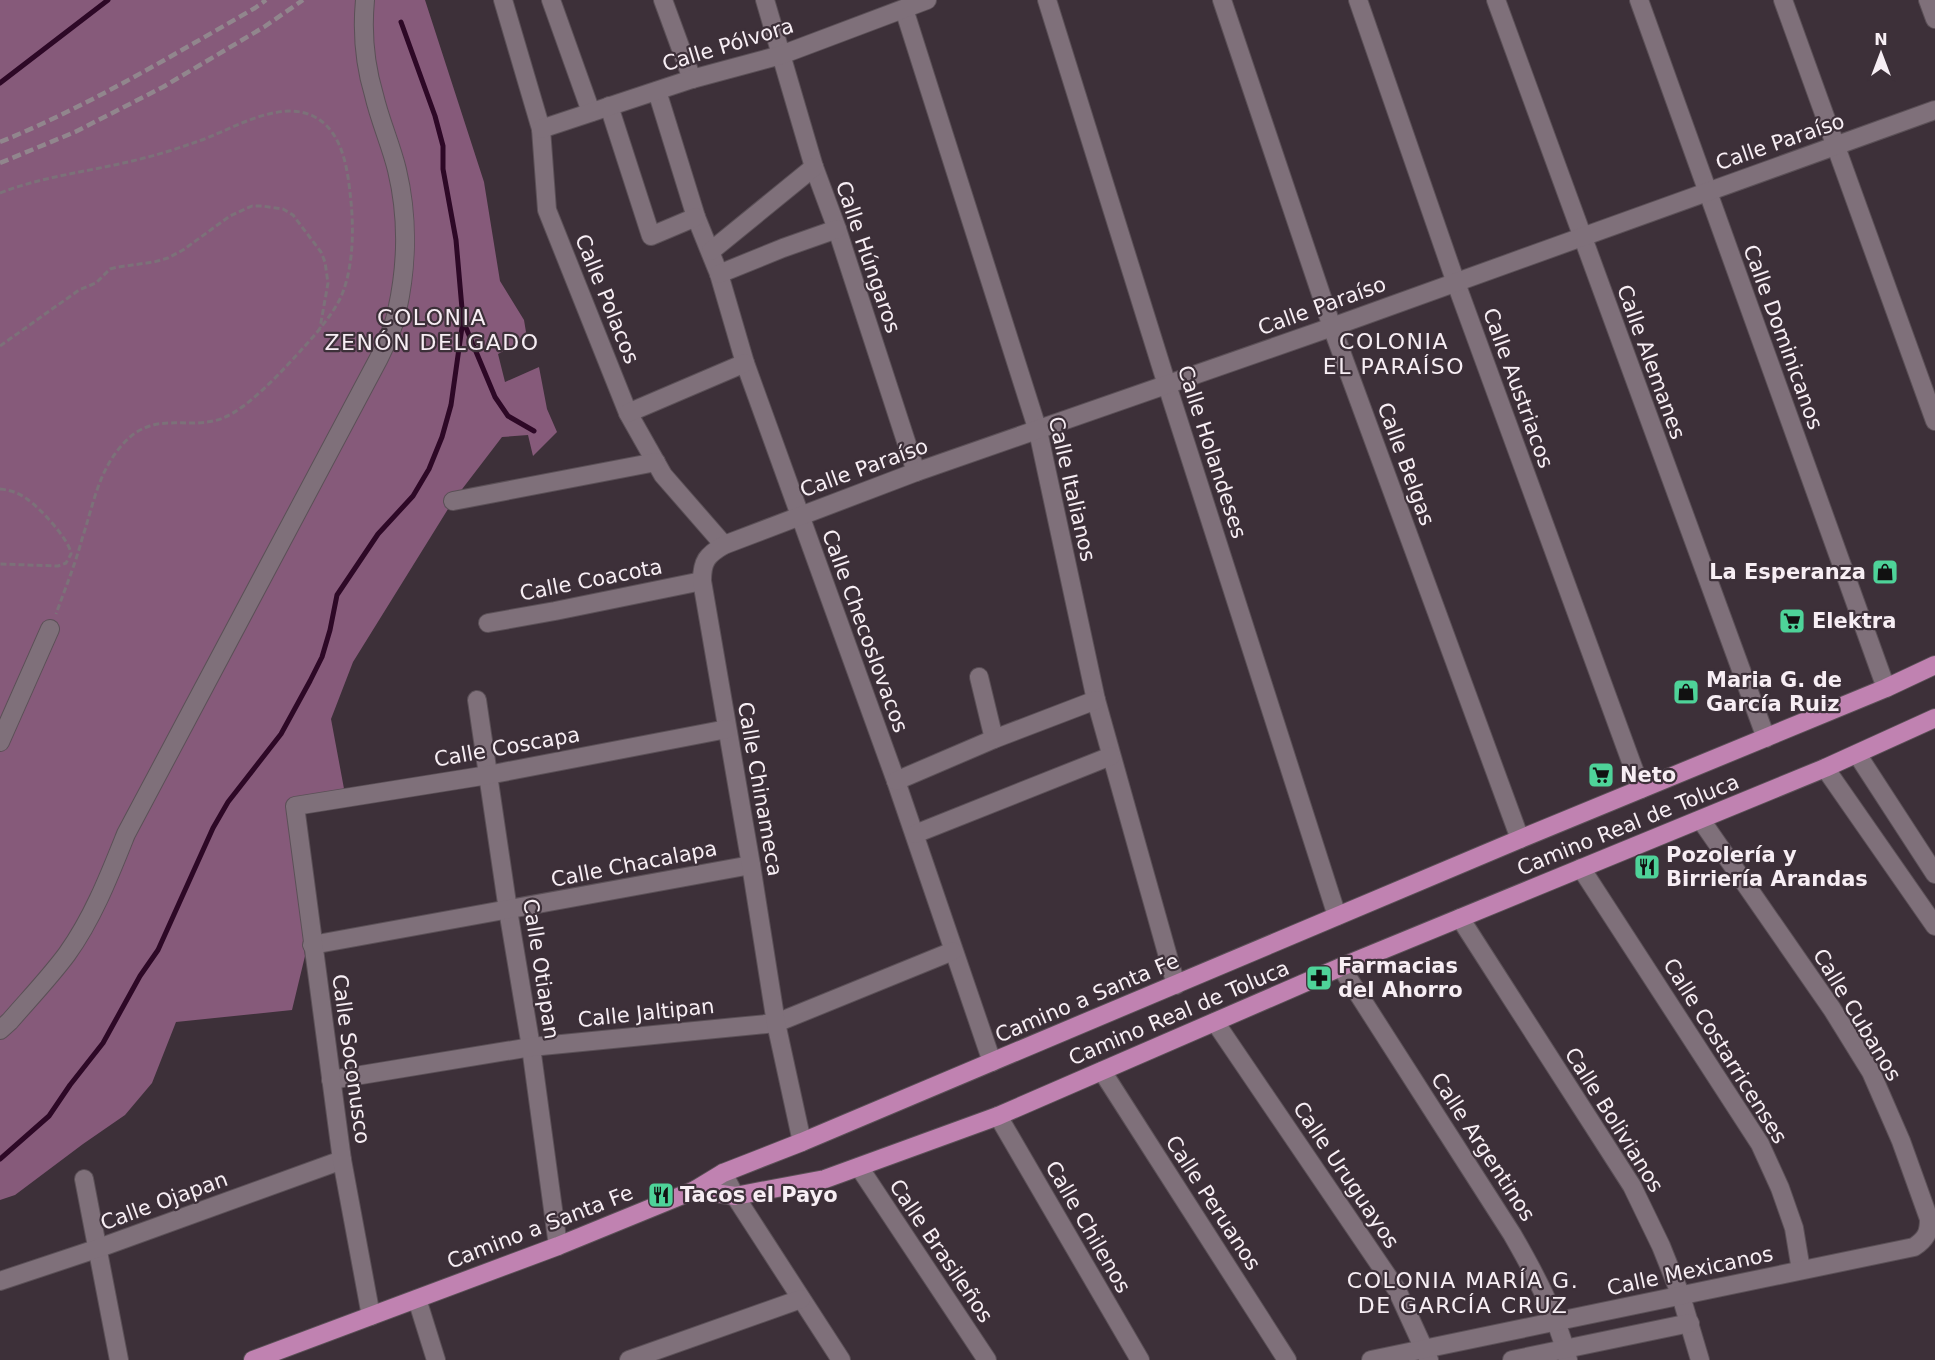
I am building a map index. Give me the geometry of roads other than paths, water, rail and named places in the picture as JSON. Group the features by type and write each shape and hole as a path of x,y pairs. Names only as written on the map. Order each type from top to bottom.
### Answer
{"main road":[{"name":"Camino a Santa Fe","path":"253,1360 558,1246 695,1190 723,1173 1886,688 1935,665"},
{"name":"Camino Real de Toluca","path":"695,1190 735,1196 825,1179 998,1116 1341,967 1701,820 1825,768 1935,718"}],"street":[{"path":"0,1030 67,953 89,916 115,863 126,834 390,335 400,295 405,229 397,169 366,65 365,0"},
{"name":"Calle Polacos","path":"503,0 541,129 547,210 628,413 659,469"},
{"path":"551,0 591,112"},
{"path":"663,0 692,79"},
{"name":"Calle Húngaros","path":"765,0 814,167 837,229 916,472"},
{"name":"Calle Pólvora","path":"541,129 692,79 781,55 892,8 927,0"},
{"name":"Calle Holandeses","path":"1047,0 1167,385 1337,916"},
{"name":"Calle Belgas","path":"1222,0 1332,327 1520,839"},
{"name":"Calle Austriacos","path":"1358,0 1456,283 1641,789"},
{"name":"Calle Alemanes","path":"1496,0 1766,738"},
{"name":"Calle Dominicanos","path":"1639,0 1886,688"},
{"path":"1783,0 1935,421"},
{"path":"1928,0 1935,20"},
{"name":"Calle Italianos","path":"892,8 1038,430 1096,700 1176,985"},
{"name":"Calle Checoslovacos","path":"657,91 696,217 719,274 745,363 915,834 953,951 993,1062"},
{"path":"609,106 651,236 696,217"},
{"name":"Calle Paraíso","path":"724,545 916,472 1456,283 1935,110"},
{"path":"711,251 814,167"},
{"path":"719,274 837,229"},
{"path":"628,413 745,363"},
{"path":"453,501 659,469 724,545"},
{"name":"Calle Chinameca","path":"724,545 709,554 702,569 702,581 752,865 776,1023 802,1142"},
{"name":"Calle Coacota","path":"488,623 702,581"},
{"path":"0,742 50,629"},
{"path":"979,677 994,739"},
{"name":"Calle Otiapan","path":"477,700 531,1047 558,1246"},
{"path":"896,781 994,739 1096,700"},
{"name":"Calle Coscapa","path":"295,806 488,775 727,729"},
{"path":"1857,754 1935,874"},
{"path":"915,834 1111,756"},
{"path":"1825,768 1934,925"},
{"name":"Calle Soconusco","path":"295,806 342,1160 371,1316"},
{"name":"Calle Cubanos","path":"1701,820 1832,1009 1871,1072 1901,1141 1929,1219 1929,1231 1924,1240 1914,1247"},
{"name":"Calle Chacalapa","path":"312,945 752,865"},
{"name":"Calle Costarricenses","path":"1581,868 1760,1144 1791,1218 1801,1270"},
{"name":"Calle Bolivianos","path":"1461,918 1632,1186 1661,1246 1681,1296 1700,1360"},
{"name":"Calle Jaltipan","path":"331,1080 531,1047 776,1023 953,951"},
{"name":"Calle Argentinos","path":"1341,967 1512,1234 1535,1274 1557,1323 1567,1354"},
{"name":"Calle Uruguayos","path":"1215,1022 1397,1290 1427,1355"},
{"name":"Calle Peruanos","path":"1102,1071 1287,1360"},
{"name":"Calle Chilenos","path":"998,1116 1140,1360"},
{"name":"Calle Ojapan","path":"0,1281 99,1248 342,1160"},
{"name":"Calle Brasileños","path":"859,1167 987,1360"},
{"path":"723,1173 735,1196 841,1360"},
{"path":"84,1179 119,1360"},
{"name":"Calle Mexicanos","path":"1371,1360 1427,1355 1557,1323 1914,1247"},
{"path":"417,1299 436,1360"},
{"path":"629,1360 801,1299"},
{"path":"1512,1360 1567,1354 1690,1323"}],"waterway":[{"path":"0,83 108,0"},
{"path":"0,1159 49,1116 103,1043 140,976 158,950 213,828 228,802 281,734 310,681 322,657 337,595 378,534 413,496 429,469 442,437 451,405 463,320 456,240 443,169 443,146 435,116 401,22"},
{"path":"464,323 495,397 508,416 534,431"}],"railway":[{"path":"0,142 66,113 129,80 266,0"},
{"path":"0,163 75,132 163,87 264,27 303,0"}],"place":[{"name":"La Esperanza","path":"1885,572"},
{"name":"Elektra","path":"1792,621"},
{"name":"Maria G. de García Ruiz","path":"1686,692"},
{"name":"Neto","path":"1601,775"},
{"name":"Pozolería y Birriería Arandas","path":"1647,867"},
{"name":"Farmacias del Ahorro","path":"1319,978"},
{"name":"Tacos el Payo","path":"661,1195"}],"district":[{"name":"COLONIA ZENÓN DELGADO","path":"432,330"},
{"name":"COLONIA EL PARAÍSO","path":"1394,354"},
{"name":"COLONIA MARÍA G. DE GARCÍA CRUZ","path":"1463,1292"}]}
